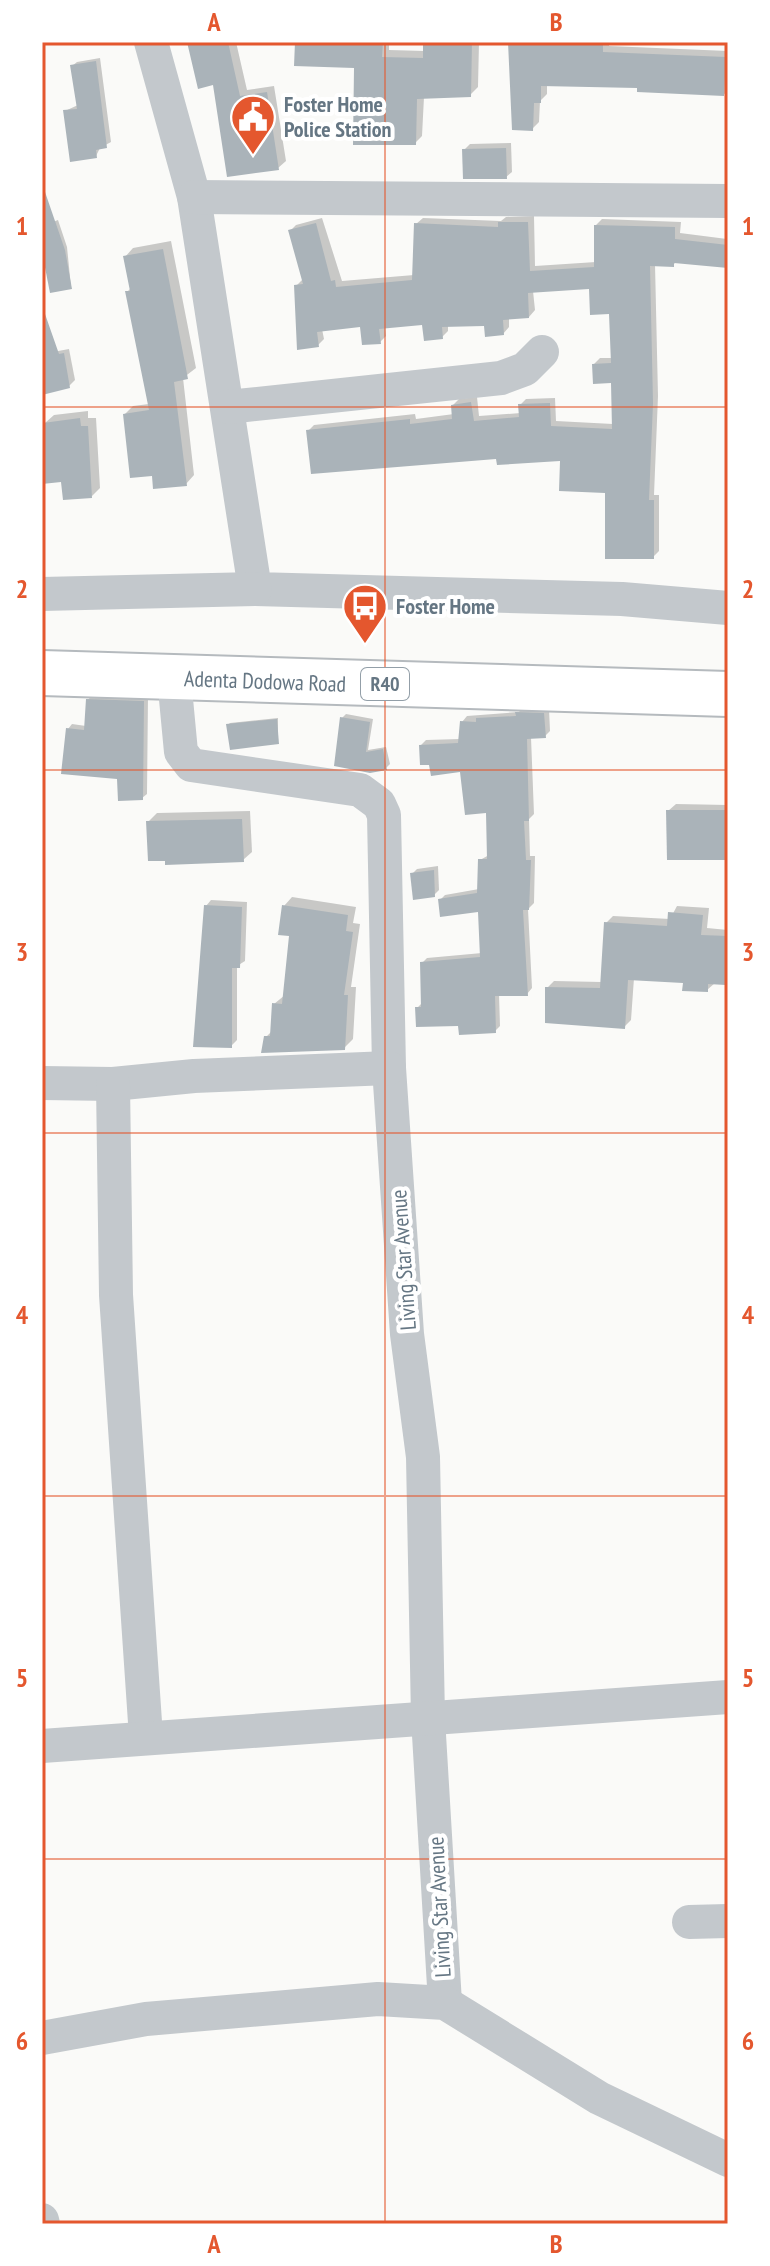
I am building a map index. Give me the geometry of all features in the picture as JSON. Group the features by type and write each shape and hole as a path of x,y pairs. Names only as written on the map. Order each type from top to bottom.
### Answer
{"main road":[{"name":"Adenta Dodowa Road","path":"42,673 728,694"}],"street":[{"path":"151,42 194,197 255,589"},
{"path":"194,197 728,201"},
{"path":"228,407 501,378 525,369 542,352"},
{"path":"42,594 255,589 622,599 728,608"},
{"name":"Living Star Avenue","path":"174,678 181,752 191,765 360,790 379,804 384,815 389,1068 407,1334 423,1457 428,1718 445,2003"},
{"path":"42,1083 113,1084 194,1076 389,1068"},
{"path":"113,1084 116,1295 146,1737"},
{"path":"42,1746 728,1697"},
{"path":"689,1922 728,1921"},
{"path":"42,2038 146,2019 378,1999 445,2003 599,2098 728,2160"}],"building":[{"path":"187,42 228,42 240,96 267,92 279,170 227,177 213,85 198,89"},
{"path":"295,42 383,42 382,57 423,58 423,42 472,42 471,97 417,99 416,145 353,145 354,68 294,66"},
{"path":"508,42 603,42 603,52 726,57 724,96 637,92 637,88 541,86 541,103 534,103 533,131 512,130"},
{"path":"96,61 107,148 96,150 97,158 70,162 63,110 77,109 70,65"},
{"path":"506,148 507,179 463,179 462,149"},
{"path":"45,192 65,250 72,289 50,293 42,252 42,193"},
{"path":"498,222 528,222 530,271 594,267 594,225 675,227 675,239 728,245 728,268 674,263 674,267 650,266 653,403 649,500 654,500 654,559 605,559 605,493 559,491 560,461 497,465 496,459 311,474 306,430 410,419 410,424 452,419 451,405 471,402 474,421 519,417 518,404 550,403 551,426 612,429 611,383 593,384 592,364 611,363 609,314 590,315 589,289 528,293 529,318 503,320 504,335 485,337 484,326 442,327 443,339 424,341 422,325 379,329 381,344 362,345 360,327 317,332 319,347 297,350 294,285 303,284 288,230 316,223 331,281 335,280 336,287 412,280 414,223 498,227"},
{"path":"163,249 188,379 174,382 187,486 153,489 152,476 130,478 123,414 149,410 125,291 130,291 123,256"},
{"path":"42,314 45,314 59,354 64,353 70,388 42,395"},
{"path":"80,418 81,426 88,426 92,498 63,500 61,482 42,484 43,423"},
{"path":"86,699 144,701 143,800 118,801 117,779 61,774 66,728 84,730"},
{"path":"515,712 544,713 546,738 527,739 529,821 524,821 526,860 531,860 529,910 523,910 528,996 495,996 496,1033 459,1035 458,1026 416,1027 415,1007 421,1007 420,962 480,957 478,912 440,917 438,899 477,893 478,859 487,859 486,813 465,815 460,772 431,776 429,765 420,765 419,745 458,743 460,721 476,722 476,718 516,716"},
{"path":"340,717 370,722 366,752 383,749 387,770 370,773 334,766"},
{"path":"277,719 279,744 230,750 226,724"},
{"path":"666,810 728,810 728,860 667,860"},
{"path":"242,819 244,862 165,865 165,861 148,861 146,821"},
{"path":"434,870 435,897 413,900 410,873"},
{"path":"204,905 242,907 240,968 232,968 232,1048 193,1047"},
{"path":"282,905 348,915 346,931 353,932 344,995 348,995 345,1050 261,1053 264,1036 270,1036 272,1003 282,1004 289,936 278,935"},
{"path":"668,912 703,915 701,935 728,936 726,985 708,984 708,992 682,991 683,983 628,980 625,1029 545,1023 545,987 600,988 604,922 667,926"}],"place":[{"name":"Foster Home Police Station","path":"253,156"},
{"name":"Foster Home","path":"365,645"}]}
